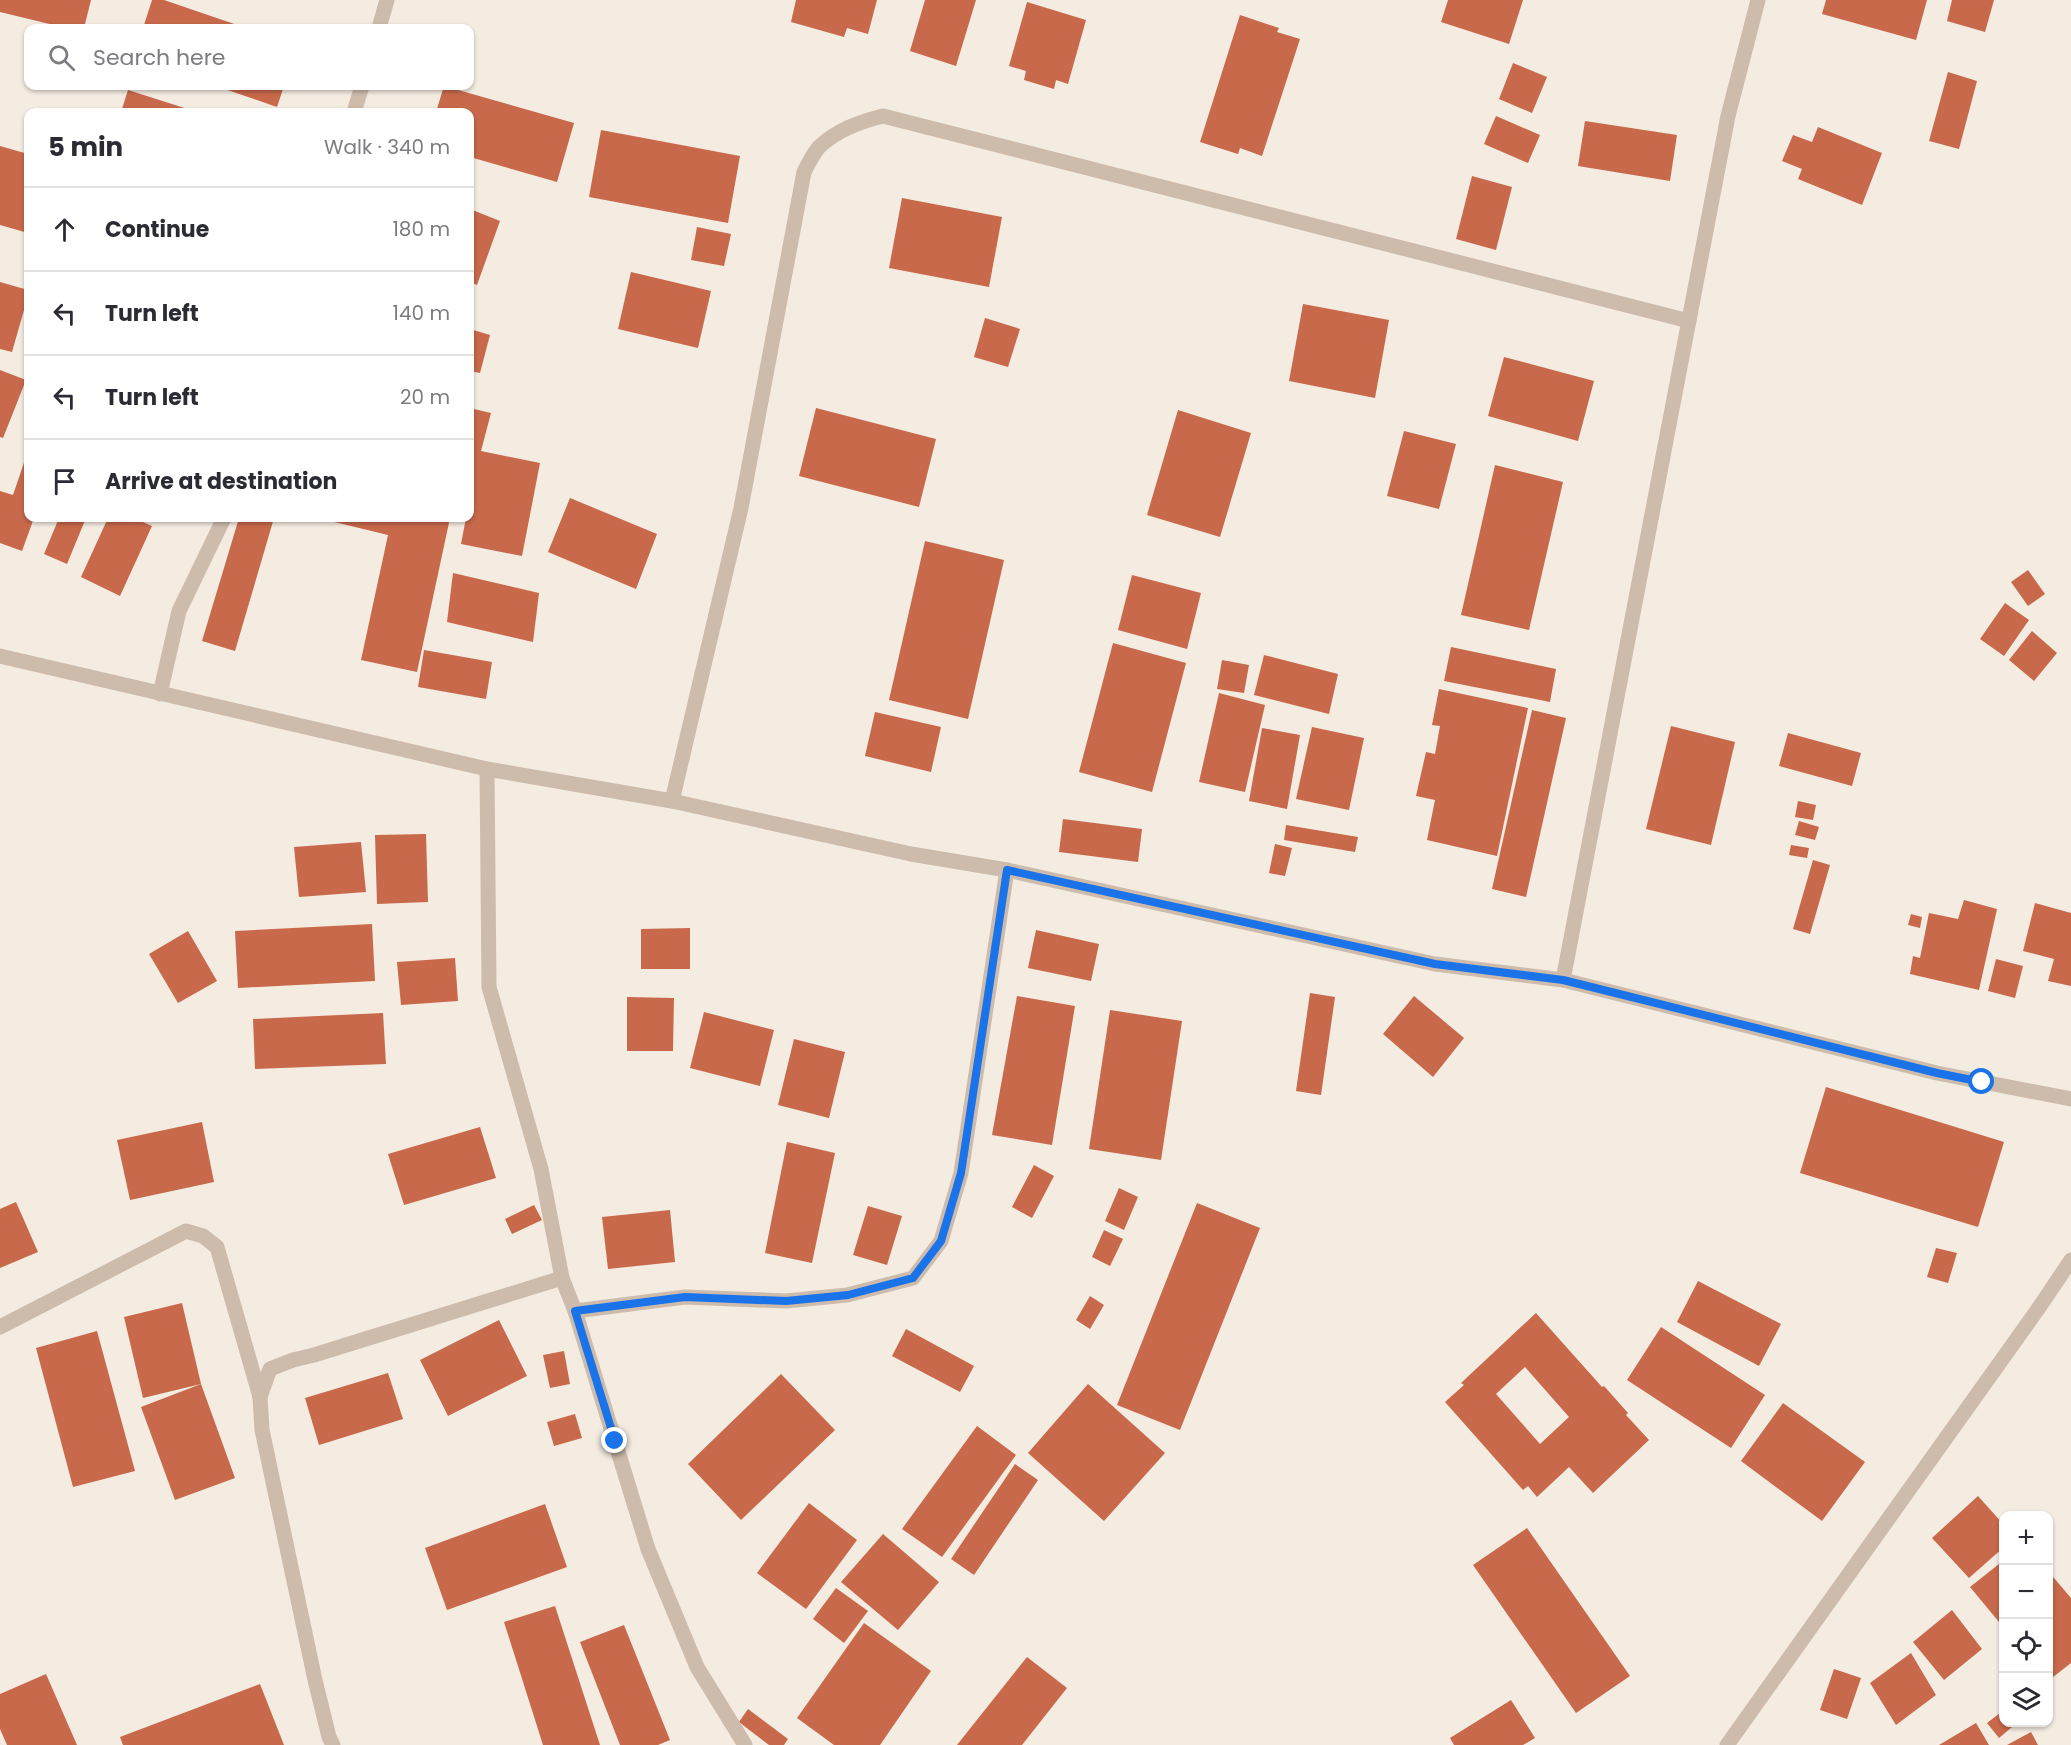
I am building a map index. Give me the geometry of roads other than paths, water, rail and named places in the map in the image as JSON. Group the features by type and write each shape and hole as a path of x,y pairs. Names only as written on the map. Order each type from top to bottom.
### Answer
{"street":[{"path":"380,24 387,0"},
{"path":"1563,980 1728,116 1758,0"},
{"path":"355,108 361,90"},
{"path":"672,801 741,508 804,172 818,148 840,131 858,122 883,117 1689,321"},
{"path":"160,694 179,611 222,522"},
{"path":"0,656 487,769 672,801 911,854 1007,870 1435,964 1563,980 1937,1073 2071,1100"},
{"path":"487,769 489,987 541,1169 562,1278 575,1311 648,1549 697,1667 743,1745"},
{"path":"575,1311 685,1297 786,1301 848,1295 913,1278 941,1241 961,1173 1007,870"},
{"path":"0,1328 186,1231 203,1236 217,1247 260,1397 262,1430 315,1680 333,1745"},
{"path":"1736,1742 2071,1260"},
{"path":"260,1397 270,1369 292,1360 562,1278"}]}
